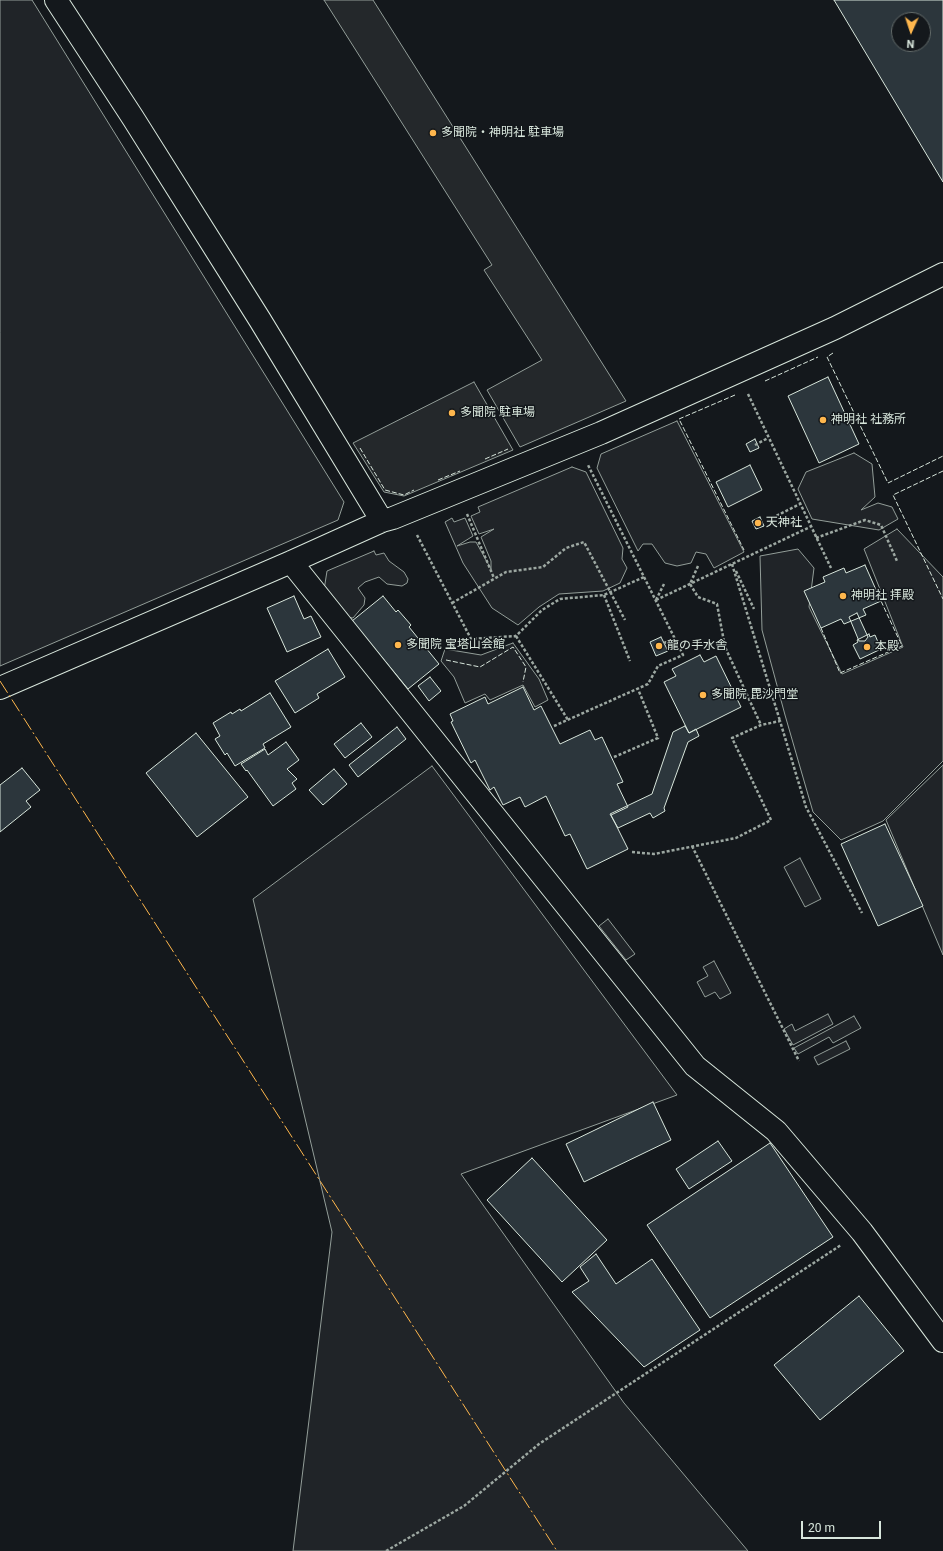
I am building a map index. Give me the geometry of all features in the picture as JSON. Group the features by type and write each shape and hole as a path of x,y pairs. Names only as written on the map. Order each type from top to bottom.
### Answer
{"street":[{"path":"56,0 133,118 260,320 382,521"},
{"path":"0,688 382,521 458,492 577,443 835,328 943,274"},
{"path":"291,562 695,1066 776,1131 862,1232 943,1341"}],"path":[{"path":"738,372 810,527 831,568"},
{"path":"756,445 768,438"},
{"path":"554,726 648,684 658,666 683,654 577,443"},
{"path":"458,492 494,578"},
{"path":"772,518 800,504"},
{"path":"405,513 471,639 516,636 542,610 560,599 604,595 644,576"},
{"path":"816,538 865,520 881,525 897,560"},
{"path":"656,600 810,527"},
{"path":"452,603 506,572 543,567 566,548 584,542 625,620"},
{"path":"732,564 754,609"},
{"path":"732,564 806,807 862,913"},
{"path":"690,584 698,566"},
{"path":"656,600 664,584"},
{"path":"690,584 698,597 717,604 725,647 761,725"},
{"path":"604,595 630,661"},
{"path":"516,636 568,720"},
{"path":"664,643 675,639"},
{"path":"614,757 658,738 638,689"},
{"path":"632,852 654,854 736,838 770,820 732,738 761,725 780,721"},
{"path":"692,846 799,1061"},
{"path":"386,1551 464,1506 539,1444 862,1232"}],"shaded area":[{"path":"0,0 32,0 344,502 338,520 0,666"},
{"name":"多聞院・神明社 駐車場","path":"324,0 373,0 626,401 520,447 487,390 542,360 484,270 492,265"},
{"name":"多聞院 駐車場","path":"474,382 513,450 404,496 384,492 353,443"},
{"path":"677,421 744,552 714,568 706,554 696,552 691,563 677,566 665,563 652,544 643,544 638,551 597,468 601,454"},
{"path":"854,453 872,464 875,497 861,510 878,503 892,507 898,519 879,530 812,519 798,489 806,472"},
{"path":"572,467 586,472 623,548 622,559 627,568 620,583 603,591 559,594 539,607 518,625 492,608 463,563 445,522 452,518 454,522 465,518 473,536 457,546 470,542 476,542 491,569 491,561 481,537 494,529 479,534 471,516 480,512 478,507"},
{"path":"897,529 943,577 943,761 883,821 841,840 813,812 785,715 762,630 760,556 798,549 814,568 809,607 842,674 903,647 864,549"},
{"path":"374,551 376,555 384,553 389,561 404,572 408,579 407,583 402,586 387,584 379,577 365,582 358,588 365,598 364,605 353,618 345,617 324,590 327,571"},
{"path":"513,643 539,679 548,700 535,707 523,685 490,700 485,694 465,703 454,677 441,661 445,649 481,655"},
{"path":"943,765 943,955 886,820"},
{"path":"432,766 677,1095 461,1174 624,1403 748,1551 293,1551 332,1232 253,899"},
{"path":"800,858 821,899 805,907 784,867"},
{"path":"608,919 635,954 626,960 599,926"},
{"path":"714,961 731,993 720,999 715,992 705,997 697,982 708,976 703,967"},
{"path":"828,1014 833,1024 793,1045 784,1029 792,1024 795,1031"},
{"path":"854,1016 861,1028 833,1043 829,1037 798,1054 794,1048"},
{"path":"846,1041 850,1049 818,1065 814,1057"}],"building":[{"path":"834,0 943,0 943,182"},
{"name":"神明社 社務所","path":"828,377 859,444 819,463 788,396"},
{"path":"755,439 759,448 750,452 746,444"},
{"path":"750,465 762,490 728,507 716,482"},
{"name":"天神社","path":"760,517 764,526 756,529 752,521"},
{"name":"神明社 拝殿","path":"865,565 881,601 863,609 866,615 844,624 841,619 821,628 804,591 825,582 823,577 844,568 846,573"},
{"path":"294,596 304,619 311,616 321,637 287,652 267,608"},
{"name":"多聞院 宝塔山会館","path":"383,596 396,612 398,610 411,625 409,627 439,664 408,689 352,621"},
{"path":"857,613 868,637 865,641 859,641 849,617"},
{"name":"本殿","path":"869,634 870,637 875,635 881,649 860,659 853,645 858,642 857,640"},
{"name":"龍の手水舎","path":"661,637 668,651 656,656 650,642"},
{"path":"328,649 345,677 317,694 319,698 295,713 275,681"},
{"name":"多聞院 毘沙門堂","path":"700,655 704,662 716,656 741,707 689,733 664,682 676,676 672,669"},
{"path":"430,677 441,691 429,701 418,686"},
{"path":"523,687 534,710 541,706 560,744 590,730 595,740 602,737 623,782 617,784 628,807 611,815 628,849 587,869 570,834 565,836 546,796 525,807 520,797 503,805 494,787 490,790 475,760 471,763 451,722 453,721 450,714 485,697 488,704"},
{"path":"270,693 291,727 263,744 265,748 235,766 227,753 225,755 215,739 220,736 213,723 231,712 232,714 240,709 241,711"},
{"path":"361,723 372,737 345,758 334,744"},
{"path":"685,726 689,733 696,729 699,736 688,742 664,808 665,811 653,818 650,813 618,828 610,814 652,794 673,732"},
{"path":"397,727 406,739 358,777 349,765"},
{"path":"196,733 248,797 197,837 146,773"},
{"path":"286,742 299,760 287,769 297,779 292,783 296,789 273,806 241,764 265,749 268,755"},
{"path":"22,768 40,790 26,801 31,807 0,832 0,785"},
{"path":"334,769 347,784 323,805 309,790"},
{"path":"885,824 923,906 878,926 841,844"},
{"path":"653,1102 671,1140 584,1182 566,1144"},
{"path":"718,1141 732,1161 689,1189 676,1169"},
{"path":"770,1143 833,1237 710,1318 647,1225"},
{"path":"532,1158 607,1240 562,1282 487,1200"},
{"path":"596,1254 616,1284 652,1259 700,1330 644,1367 572,1292 589,1281 580,1267"},
{"path":"859,1296 904,1351 820,1420 774,1365"}],"fence":[{"path":"833,353 827,357 888,483 943,456"},
{"path":"765,381 818,357"},
{"path":"735,395 679,419 744,550"},
{"path":"360,448 385,490 404,495 414,490"},
{"path":"485,459 508,449"},
{"path":"438,480 460,471"},
{"path":"943,471 893,495 943,599"},
{"path":"821,628 840,673 902,646 881,601"},
{"path":"446,660 480,667 513,647 526,667 523,682"}],"power":[{"path":"0,681 557,1551"}],"place":[{"name":"多聞院・神明社 駐車場","path":"433,133"},
{"name":"多聞院 駐車場","path":"452,413"},
{"name":"神明社 社務所","path":"823,420"},
{"name":"天神社","path":"758,523"},
{"name":"神明社 拝殿","path":"843,596"},
{"name":"多聞院 宝塔山会館","path":"398,645"},
{"name":"龍の手水舎","path":"659,646"},
{"name":"本殿","path":"867,647"},
{"name":"多聞院 毘沙門堂","path":"703,695"}]}
